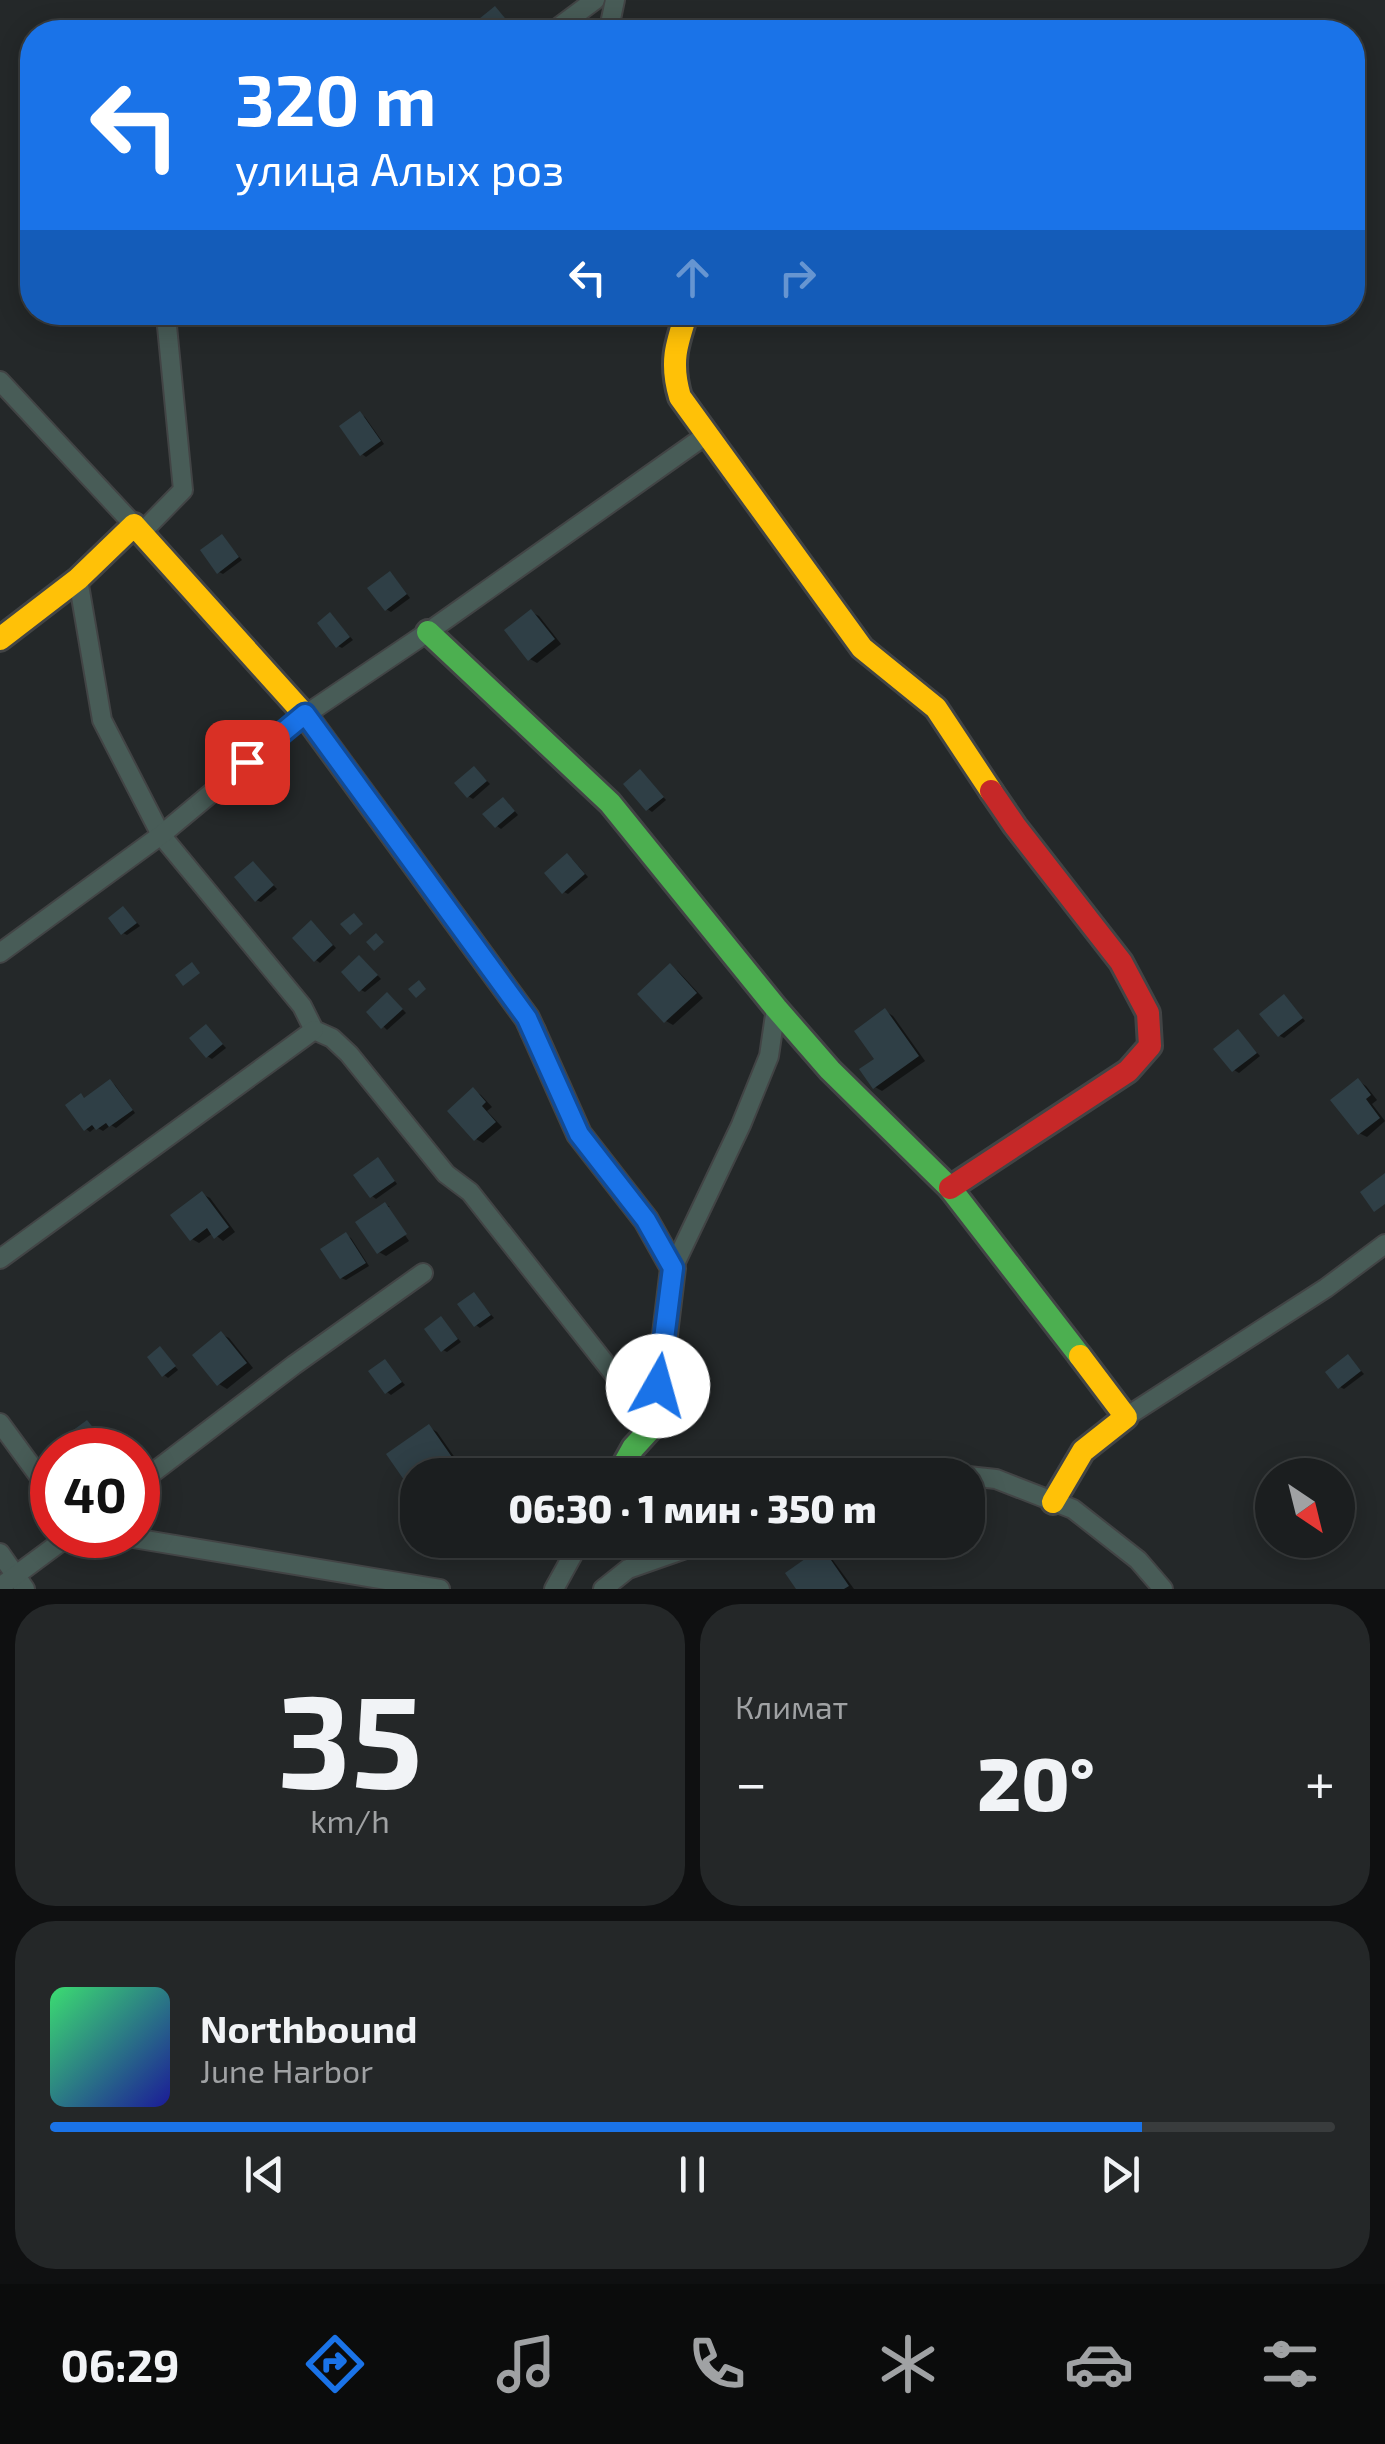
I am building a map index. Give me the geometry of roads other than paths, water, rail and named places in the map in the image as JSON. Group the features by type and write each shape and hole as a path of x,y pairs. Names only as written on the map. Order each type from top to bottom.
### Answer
{"street":[{"path":"568,20 594,0"},
{"path":"0,639 184,490 167,325"},
{"path":"682,325 672,355 673,377 680,397 706,436 862,648 936,708 1015,826 1121,962 1148,1013 1150,1046 1128,1071 950,1188"},
{"path":"0,381 305,714 527,1018 579,1134 646,1220 673,1268"},
{"path":"0,953 161,835 305,714 706,436"},
{"path":"78,579 102,720 161,835 302,1006 314,1030 332,1038 349,1054 446,1174 470,1192 654,1426"},
{"path":"428,632 610,803 830,1070 950,1188 1126,1418"},
{"path":"627,1458 654,1426 673,1268 769,1056 776,1008"},
{"path":"0,1259 314,1030"},
{"path":"1053,1502 1083,1452 1126,1418 1326,1288 1385,1244"},
{"path":"160,1467 423,1274"},
{"path":"0,1423 30,1464"},
{"path":"985,1478 1073,1509 1138,1560 1163,1589"},
{"path":"160,1542 440,1589"},
{"path":"0,1553 21,1582"},
{"path":"0,1587 21,1582 46,1558"},
{"path":"554,1589 570,1558"},
{"path":"603,1589 628,1569 659,1558"}]}
